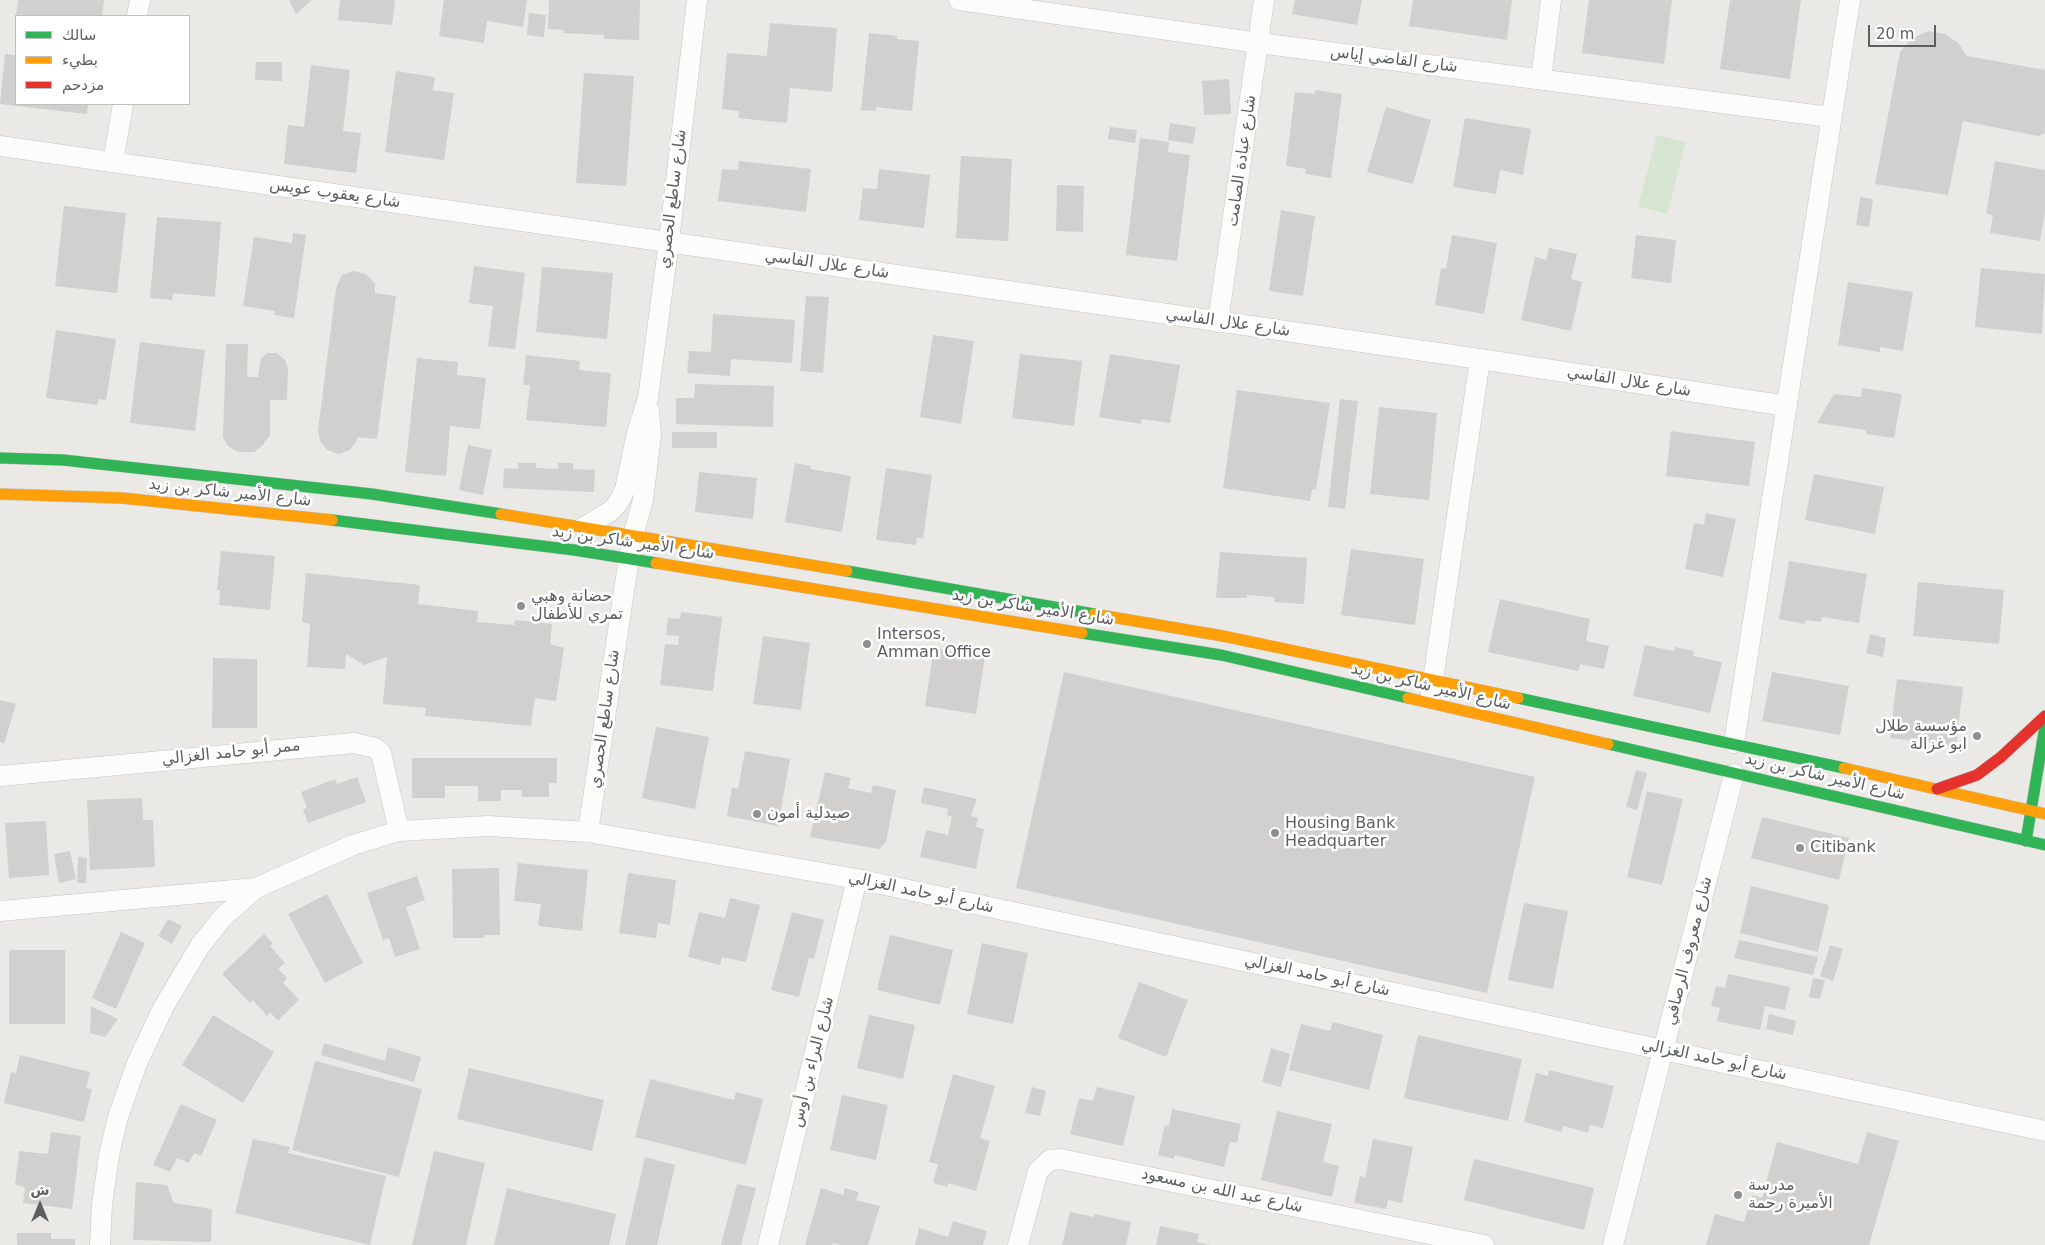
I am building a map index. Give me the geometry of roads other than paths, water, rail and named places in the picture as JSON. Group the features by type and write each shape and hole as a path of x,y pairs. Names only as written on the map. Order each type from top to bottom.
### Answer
{"main road":[{"name":"شارع الأمير شاكر بن زيد","path":"0,458 63,460 372,494 684,543 1223,636 1734,743 2045,814"},
{"name":"شارع الأمير شاكر بن زيد","path":"0,494 122,498 292,515 629,558 1222,655 2045,845"},
{"path":"1937,789 1964,782 1977,775 2001,757 2045,716"},
{"path":"2026,841 2045,726"}],"street":[{"path":"138,15 140,0"},
{"name":"شارع ساطع الحصري","path":"584,527 611,511 618,503 625,489 636,433 648,398 669,241 696,0"},
{"name":"شارع القاضي إياس","path":"959,0 1259,43 1830,117"},
{"name":"شارع عبادة الصامت","path":"1218,322 1264,0"},
{"path":"1541,79 1551,0"},
{"path":"1734,743 1830,117 1850,0"},
{"path":"113,162 123,105"},
{"name":"شارع يعقوب عويس","path":"0,146 669,241"},
{"name":"شارع علال الفاسي","path":"669,241 1480,359 1787,406"},
{"path":"1429,703 1434,680 1480,359"},
{"name":"شارع ساطع الحصري","path":"588,832 629,558 643,500 651,435 648,398"},
{"name":"ممر أبو حامد الغزالي","path":"0,776 354,743 375,748 381,753 399,831"},
{"name":"شارع معروف الرصافي","path":"1613,1245 1734,774"},
{"name":"شارع أبو حامد الغزالي","path":"256,888 353,845 399,831 488,826 588,832 857,879 2045,1131"},
{"name":"شارع البراء بن أوس","path":"768,1245 857,879"},
{"path":"0,911 256,888"},
{"path":"100,1245 102,1205 109,1155 118,1117 137,1063 163,1008 200,946 222,918 256,888"},
{"name":"شارع عبد الله بن مسعود","path":"1018,1245 1038,1171 1050,1160 1060,1159 1484,1245"}],"place":[{"name":"حضانة وهبي تمري للأطفال","path":"521,606"},
{"name":"Intersos, Amman Office","path":"867,644"},
{"name":"مؤسسة طلال ابو غزالة","path":"1977,736"},
{"name":"صيدلية أمون","path":"757,814"},
{"name":"Housing Bank Headquarter","path":"1275,833"},
{"name":"Citibank","path":"1800,848"},
{"name":"مدرسة الأميرة رحمة","path":"1738,1195"}]}
